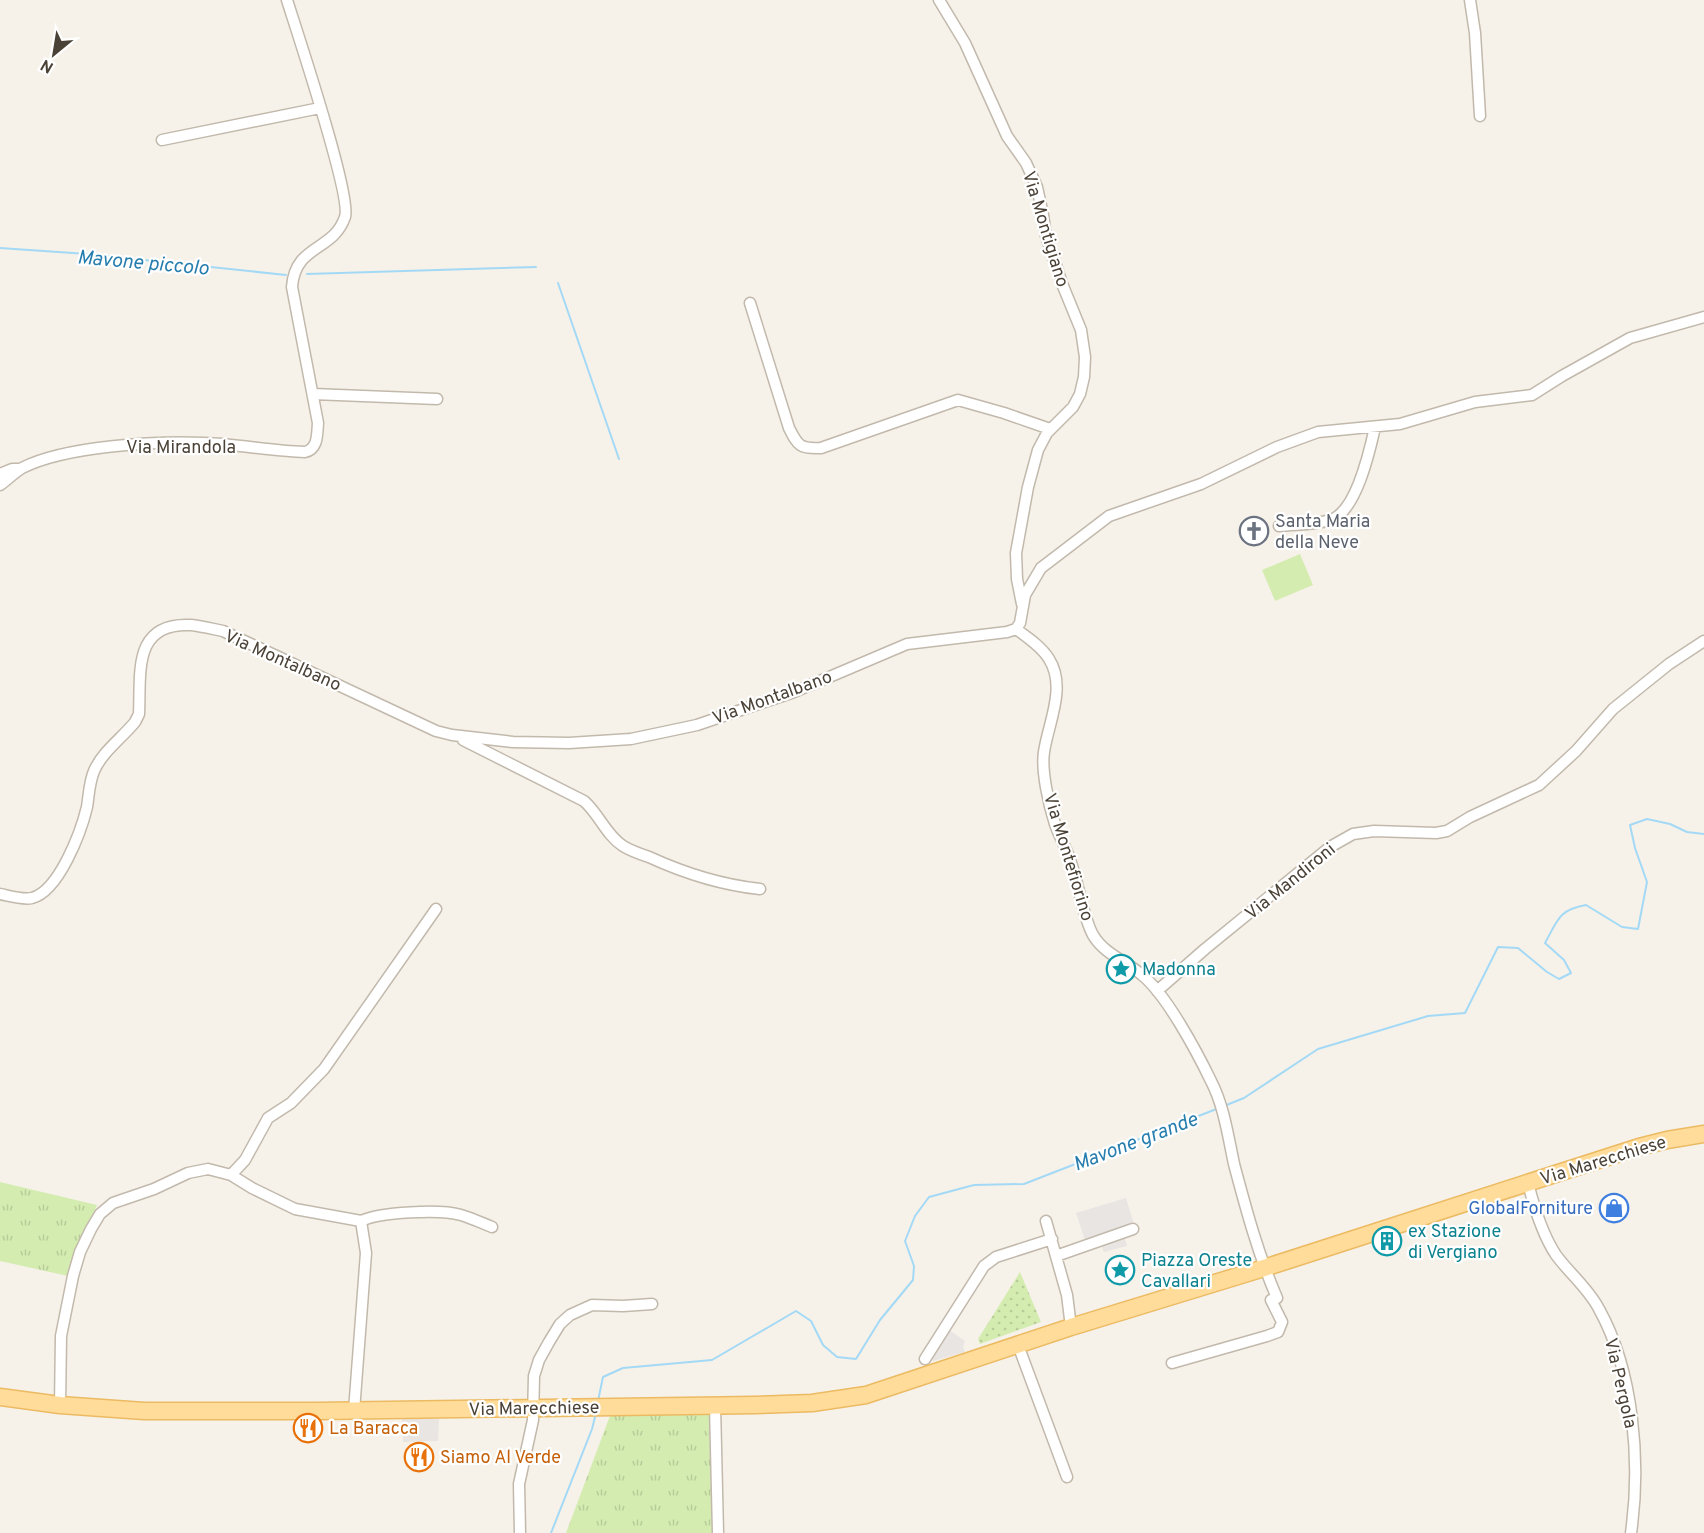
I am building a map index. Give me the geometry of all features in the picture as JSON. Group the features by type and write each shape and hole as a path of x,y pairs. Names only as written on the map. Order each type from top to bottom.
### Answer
{"main road":[{"name":"Via Marecchiese","path":"0,1397 60,1405 144,1411 354,1411 812,1403 866,1395 1639,1147 1704,1134"}],"street":[{"name":"Via Mirandola","path":"0,485 22,469 54,457 100,448 204,443 293,452 311,451 315,446 318,423 292,287 293,274 299,262 340,229 346,214 345,196 287,0"},
{"name":"Via Montigiano","path":"939,0 965,44 1007,136 1026,163 1037,187 1046,236 1062,286 1081,330 1085,357 1080,394 1073,407 1050,429 1038,450 1016,553 1017,579 1023,607"},
{"path":"1470,0 1475,33 1480,116"},
{"path":"162,140 320,108"},
{"path":"750,303 789,429 796,443 806,449 821,448 958,400 1050,429"},
{"path":"1016,628 1020,623 1025,595 1041,568 1109,516 1201,484 1277,447 1318,432 1400,424 1475,402 1532,395 1630,338 1704,317"},
{"path":"313,393 437,399"},
{"path":"1279,526 1331,520 1340,514 1360,478 1368,458 1375,427"},
{"path":"0,474 12,469 22,469"},
{"name":"Via Montalbano","path":"0,894 30,898 43,893 53,884 78,835 87,806 88,786 95,769 135,722 139,714 142,655 146,643 154,634 166,629 190,625 223,631 436,731 513,742 569,743 631,739 664,734 794,692 907,644 1007,632 1016,628"},
{"name":"Via Montefiorino","path":"1016,628 1050,660 1055,678 1056,700 1043,755 1047,789 1055,824 1072,864 1093,935 1107,952 1143,975 1157,991 1199,1058 1220,1103 1242,1193 1264,1268"},
{"name":"Via Mandironi","path":"1157,991 1330,847 1353,834 1374,831 1436,833 1447,831 1539,785 1576,751 1613,709 1669,664 1704,641"},
{"name":"Via Montalbano","path":"452,735 584,801 596,811 607,830 622,846 699,876 760,889"},
{"path":"231,1175 244,1160 268,1118 291,1103 324,1070 436,909"},
{"path":"60,1405 61,1336 80,1252 100,1214 113,1203 154,1189 188,1173 208,1169 231,1175 295,1209 361,1221 369,1217 399,1213 460,1214 492,1227"},
{"name":"Via Pergola","path":"1528,1183 1546,1239 1599,1308 1614,1340 1624,1380 1636,1456 1635,1501 1631,1533"},
{"path":"354,1411 366,1253 361,1221"},
{"path":"1046,1221 1077,1326"},
{"path":"1056,1256 1133,1229"},
{"path":"925,1359 984,1266 996,1257 1052,1239"},
{"path":"1172,1363 1278,1332 1282,1322 1271,1300 1277,1298 1264,1268"},
{"path":"520,1533 519,1484 533,1420 534,1376 539,1360 560,1324 570,1315 592,1305 652,1304"},
{"path":"1018,1345 1067,1477"},
{"path":"715,1405 718,1533"}],"green space":[{"path":"1300,554 1313,585 1275,601 1262,570"},
{"path":"0,1182 97,1205 68,1276 0,1261"},
{"path":"1020,1272 1041,1322 980,1344 978,1339"},
{"path":"611,1413 709,1415 712,1533 566,1533"}],"shaded area":[{"name":"Piazza Oreste Cavallari","path":"1126,1198 1136,1231 1124,1235 1127,1246 1104,1252 1100,1242 1087,1246 1076,1213"},
{"path":"949,1330 965,1341 963,1347 965,1352 933,1361 930,1356"},
{"path":"402,1418 439,1419 438,1441 403,1442"}],"waterway":[{"name":"Mavone piccolo","path":"0,248 87,254 286,275"},
{"name":"Mavone piccolo","path":"307,274 536,267"},
{"name":"Mavone piccolo","path":"558,283 619,459"},
{"name":"Mavone grande","path":"1224,1106 1244,1098 1318,1049 1428,1016 1465,1013 1498,947 1518,948 1559,979 1571,973 1564,960 1545,943 1556,922 1564,913 1586,905 1622,927 1638,929 1647,882 1630,825 1647,819 1670,824 1687,832 1704,834"},
{"name":"Mavone grande","path":"598,1401 603,1377 623,1368 712,1360 796,1311 811,1321 823,1345 837,1357 856,1359 880,1320 913,1280 914,1266 905,1241 915,1216 929,1197 974,1185 1024,1184 1219,1108"},
{"name":"Mavone grande","path":"551,1533 592,1429 596,1413"}],"place":[{"name":"Santa Maria della Neve","path":"1254,531"},
{"name":"Madonna","path":"1121,969"},
{"name":"GlobalForniture","path":"1614,1208"},
{"name":"ex Stazione di Vergiano","path":"1387,1241"},
{"name":"Piazza Oreste Cavallari","path":"1120,1270"},
{"name":"La Baracca","path":"308,1428"},
{"name":"Siamo Al Verde","path":"419,1457"}]}
